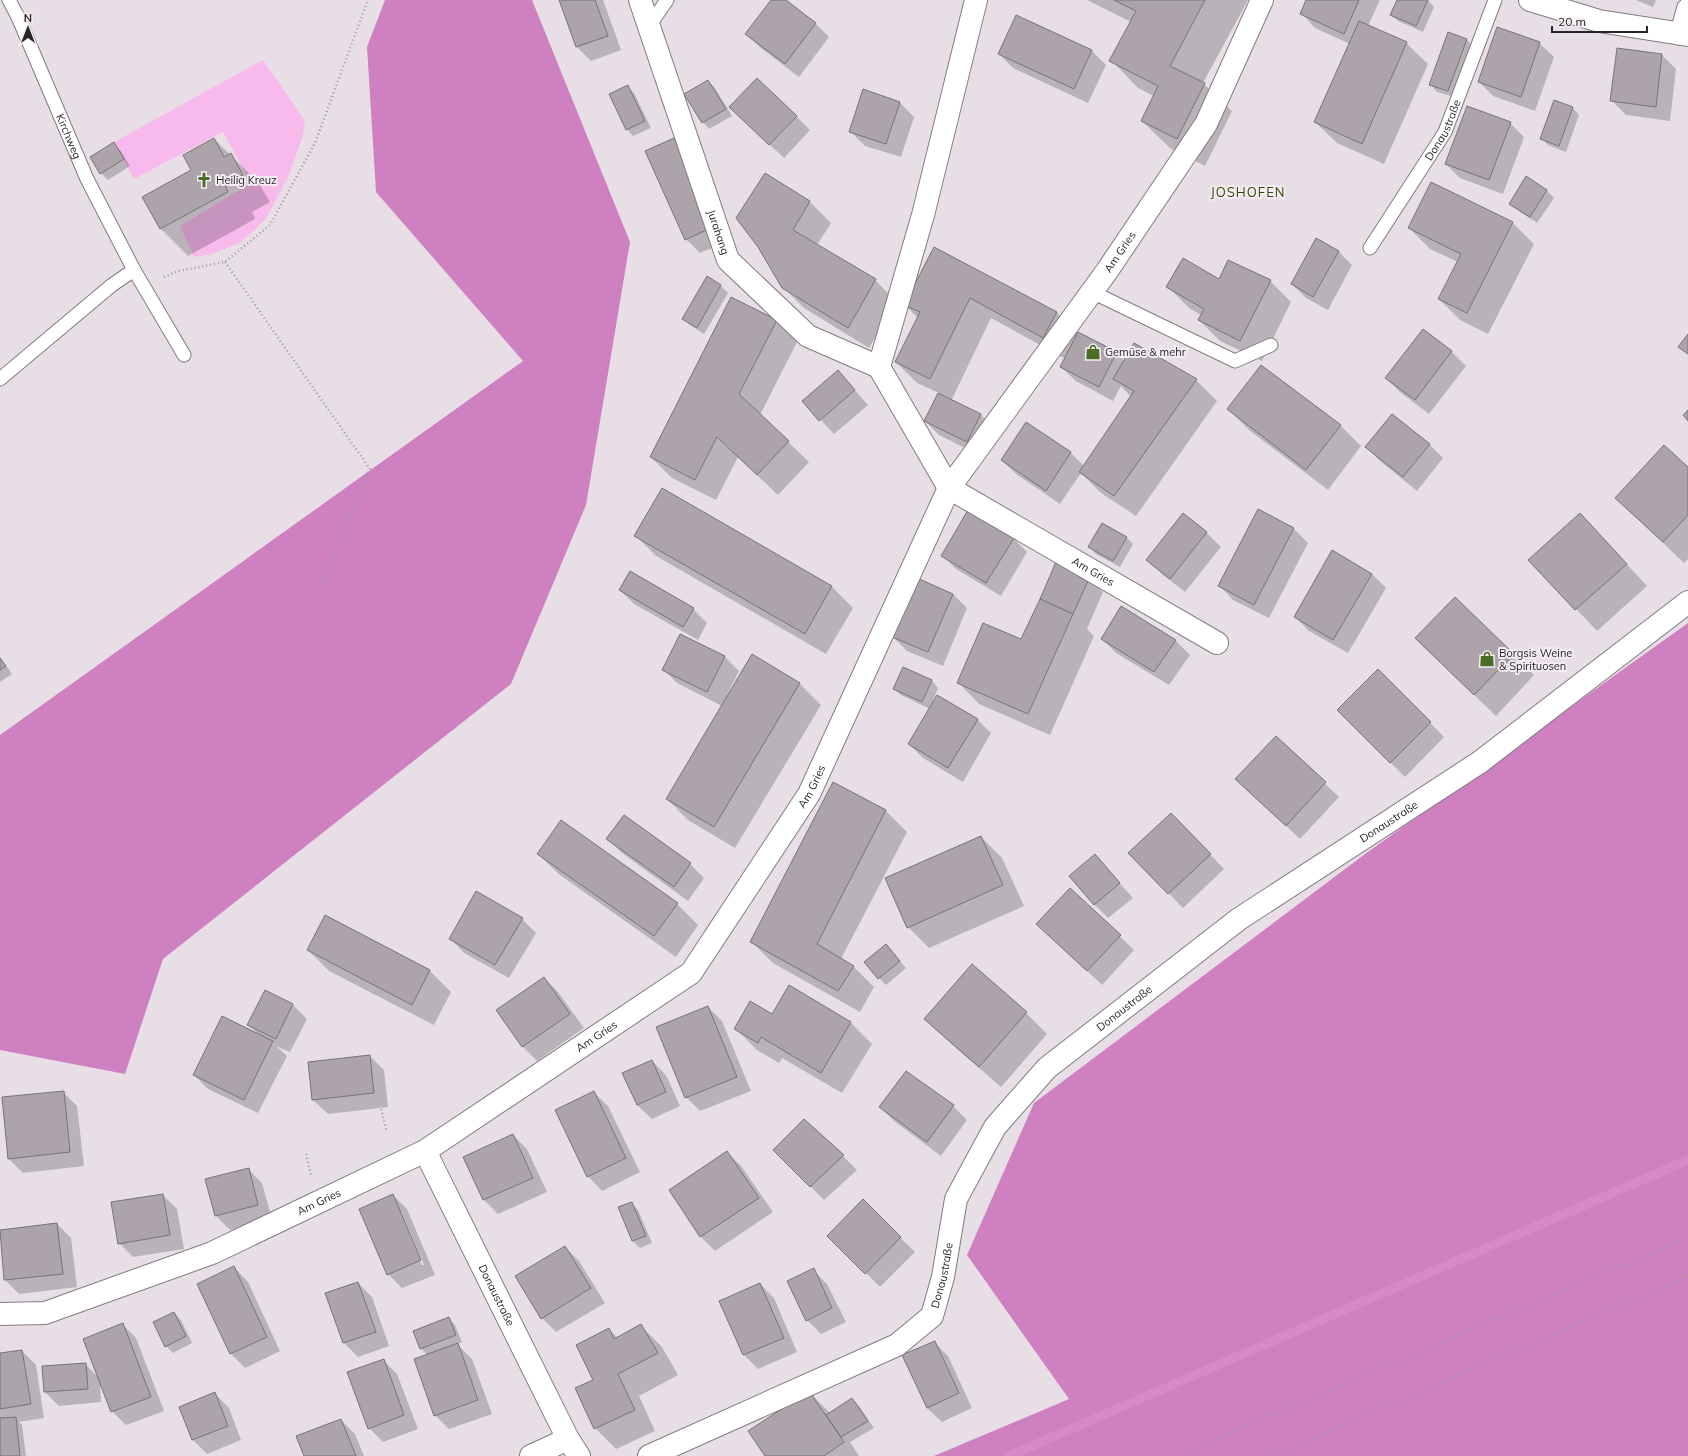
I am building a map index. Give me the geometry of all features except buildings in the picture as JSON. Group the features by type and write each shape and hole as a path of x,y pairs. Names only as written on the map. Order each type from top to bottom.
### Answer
{"street":[{"name":"Jurahang","path":"640,0 728,260 808,336 879,367"},
{"path":"949,488 879,367 923,215 976,0"},
{"name":"Am Gries","path":"0,1314 45,1313 212,1252 425,1151 691,973 809,794 949,488 1092,292 1206,124 1262,0"},
{"path":"1530,0 1599,21 1685,35 1688,9"},
{"name":"Am Gries","path":"949,488 1217,643"},
{"name":"Donaustraße","path":"649,1456 897,1345 932,1316 943,1277 956,1199 995,1127 1047,1068 1239,919 1480,762 1688,602"},
{"name":"Donaustraße","path":"425,1151 574,1448 531,1456"}],"lane":[{"name":"Kirchweg","path":"9,0 18,17 87,179 134,270 184,354"},
{"path":"649,26 667,0"},
{"name":"Donaustraße","path":"1370,248 1445,132 1495,0"},
{"path":"0,379 112,285 134,270"},
{"path":"1092,292 1235,361 1271,345"}],"path":[{"path":"142,284 178,271 224,262 270,225 315,143 368,0"},
{"path":"224,262 370,468 319,589"},
{"path":"381,1109 387,1132"},
{"path":"1177,1456 1688,1237"},
{"path":"1272,1456 1688,1276"}],"shaded area":[{"path":"385,0 532,0 630,242 586,505 511,684 163,959 125,1074 0,1050 0,735 523,361 376,192 367,47"},
{"path":"263,60 305,121 302,139 288,177 266,219 240,243 212,254 194,257 180,226 251,183 223,132 134,179 114,142"},
{"path":"1688,623 1688,1456 934,1456 1069,1399 967,1255 1034,1103 1365,854"}],"waterway":[{"path":"1009,1456 1688,1160"}],"place":[{"name":"Heilig Kreuz","path":"204,180"},
{"name":"Gemüse & mehr","path":"1093,352"},
{"name":"Borgsis Weine & Spirituosen","path":"1487,659"}],"district":[{"name":"JOSHOFEN","path":"1248,192"}]}
